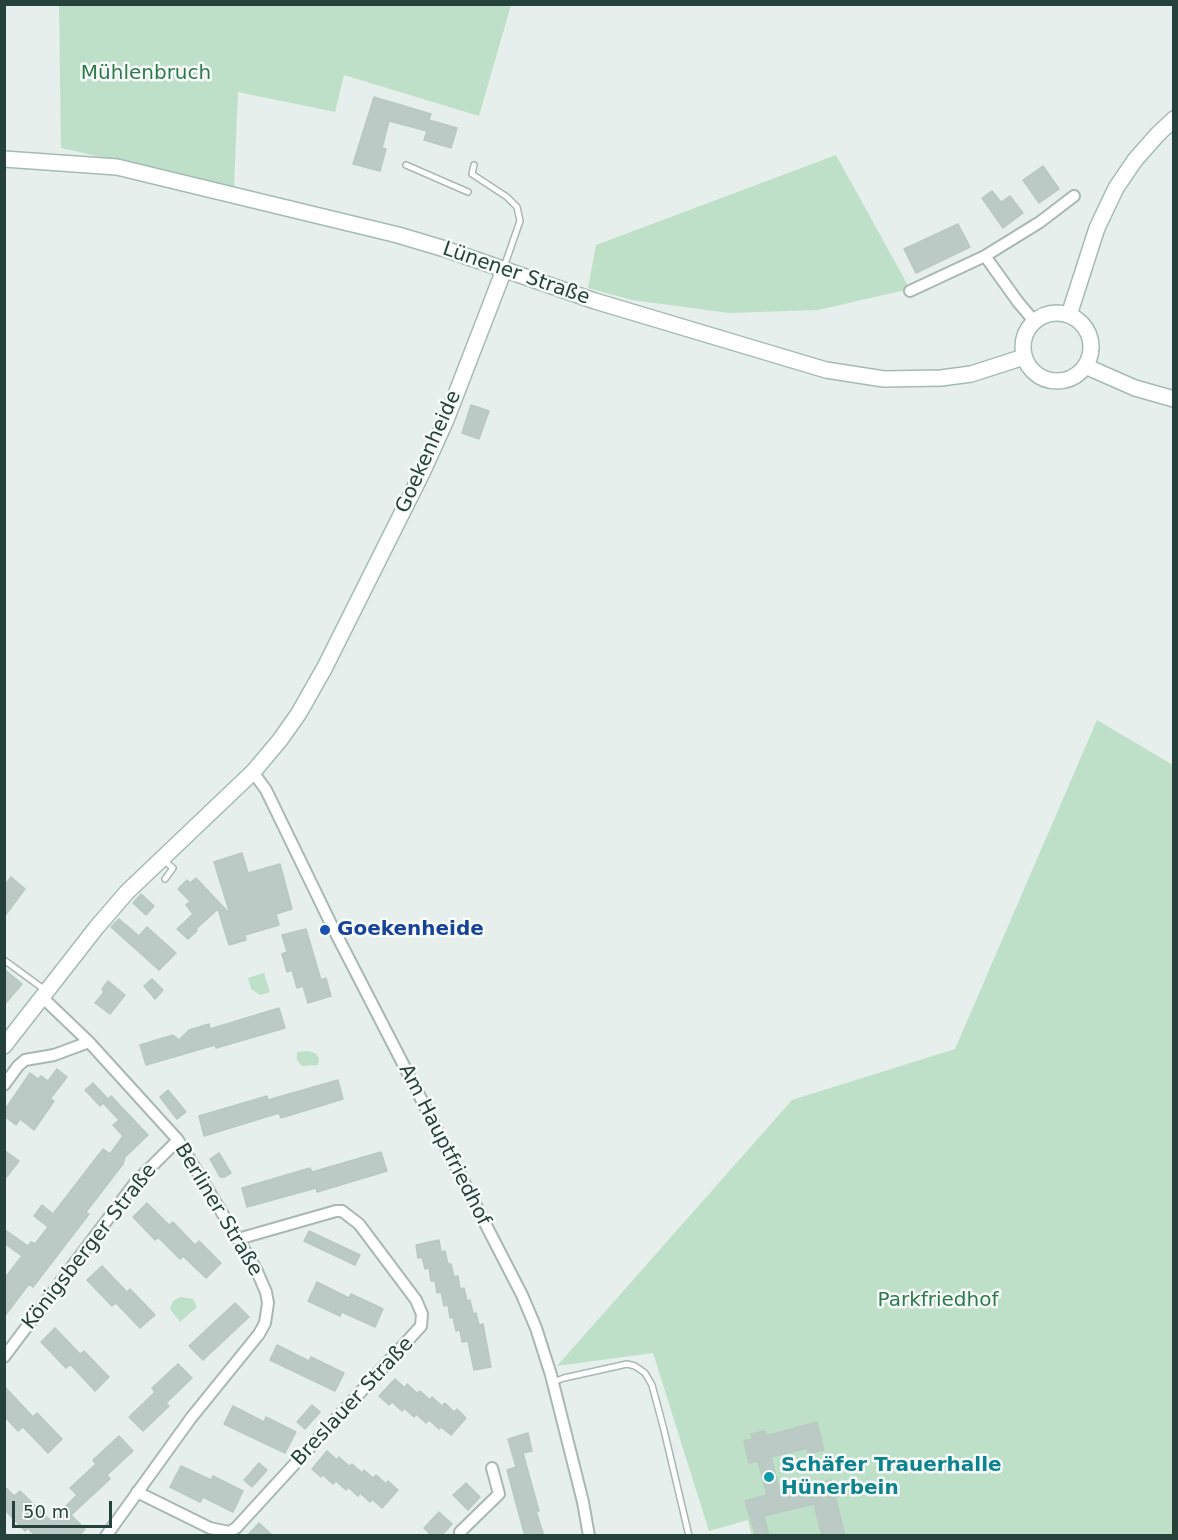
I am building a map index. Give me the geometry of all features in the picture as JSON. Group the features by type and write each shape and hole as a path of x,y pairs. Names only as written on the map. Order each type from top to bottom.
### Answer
{"main road":[{"path":"1070,315 1097,228 1116,188 1135,160 1173,119"},
{"name":"Lünener Straße","path":"4,159 117,167 398,235 595,301 826,370 884,379 941,378 971,374 1024,357"},
{"name":"Goekenheide","path":"4,1046 112,909 161,858 254,772 298,713 336,647 422,473 446,420 504,270"},
{"path":"1055,312 1070,315 1082,323 1089,336 1091,352 1085,366 1070,379 1049,380 1036,374 1027,363 1024,357 1025,333 1034,321 1047,314 1055,312"},
{"path":"1085,366 1135,388 1173,399"}],"street":[{"path":"910,291 985,256 1040,222 1074,196"},
{"path":"985,256 1034,321"},
{"name":"Am Hauptfriedhof","path":"254,772 266,789 337,936 522,1295 536,1328 553,1383 583,1502 589,1536"},
{"name":"Berliner Straße","path":"44,994 178,1140 238,1239 266,1292 268,1303 265,1323 259,1334 191,1418 106,1536"},
{"path":"4,1085 25,1060 54,1055 89,1042"},
{"name":"Königsberger Straße","path":"4,1357 135,1184 178,1140"},
{"name":"Breslauer Straße","path":"137,1492 210,1528 229,1532 236,1528 421,1326 422,1314 417,1300 359,1224 342,1211 336,1210 238,1239"},
{"path":"461,1536 460,1532 499,1494 492,1468"}],"lane":[{"path":"406,165 468,192"},
{"path":"474,165 472,174 507,197 517,207 520,221 504,270"},
{"path":"161,858 172,868 165,879"},
{"path":"4,960 44,994"},
{"path":"553,1383 564,1378 627,1364 645,1373 652,1385 689,1536"}],"green space":[{"name":"Mühlenbruch","path":"59,5 511,5 479,116 344,75 335,112 238,92 234,187 61,148"},
{"path":"836,155 910,289 818,310 729,313 632,300 588,288 596,245"},
{"name":"Parkfriedhof","path":"1097,720 1173,765 1173,1535 752,1536 748,1520 709,1531 653,1353 557,1366 792,1100 955,1049"},
{"path":"264,973 270,992 260,995 251,989 248,978"},
{"path":"297,1052 315,1053 319,1058 318,1065 302,1066 297,1060"},
{"path":"181,1297 193,1299 197,1307 180,1322 170,1309 173,1301"}],"building":[{"path":"374,97 431,114 429,120 457,128 451,148 424,140 427,131 389,121 382,148 386,149 380,171 353,164"},
{"path":"1043,166 1059,189 1039,203 1023,180"},
{"path":"992,191 1001,202 1010,196 1023,213 1003,228 982,198"},
{"path":"958,224 970,247 916,273 904,249"},
{"path":"471,405 489,411 479,439 462,433"},
{"path":"242,853 248,873 280,864 292,909 276,914 279,925 245,935 246,940 229,945 218,909 188,939 177,929 193,914 186,905 190,901 178,889 187,880 190,883 196,878 230,914 214,862"},
{"path":"11,877 25,889 4,917 4,886"},
{"path":"141,894 154,906 146,915 133,903"},
{"path":"119,919 139,936 147,927 176,953 159,970 111,927"},
{"path":"306,929 321,980 326,978 331,996 308,1003 303,986 297,988 292,970 287,972 282,954 287,952 282,935"},
{"path":"4,969 22,984 4,1005"},
{"path":"152,979 163,990 155,999 144,986"},
{"path":"108,981 125,995 110,1014 95,1003 104,992 102,989"},
{"path":"279,1008 285,1028 146,1065 140,1045 173,1035 179,1040 189,1030 209,1024 210,1029"},
{"path":"57,1069 67,1077 50,1099 54,1101 34,1130 20,1119 16,1125 4,1116 4,1111 30,1073 38,1079 41,1076 48,1081"},
{"path":"338,1080 343,1099 281,1118 279,1113 204,1136 199,1116 267,1096 268,1100"},
{"path":"93,1083 108,1099 100,1106 85,1090"},
{"path":"168,1090 186,1112 177,1119 160,1097"},
{"path":"111,1096 148,1135 125,1157 123,1164 86,1212 89,1214 33,1287 29,1284 4,1317 4,1279 22,1256 4,1243 4,1229 28,1246 31,1242 35,1244 48,1227 34,1216 42,1205 53,1214 103,1149 110,1154 123,1136 113,1125 119,1120 104,1104"},
{"path":"4,1150 19,1161 4,1180"},
{"path":"381,1152 387,1171 317,1192 316,1188 247,1207 242,1188 310,1168 312,1172"},
{"path":"219,1153 231,1173 225,1177 220,1177 210,1159"},
{"path":"147,1203 169,1225 173,1222 195,1245 199,1241 221,1263 206,1278 183,1256 180,1259 158,1237 155,1240 133,1217"},
{"path":"309,1231 360,1255 355,1265 304,1241"},
{"path":"439,1240 441,1252 445,1251 454,1277 458,1276 460,1289 464,1288 473,1314 476,1313 479,1325 483,1324 491,1367 474,1370 468,1341 462,1342 460,1330 456,1331 453,1317 450,1318 448,1305 444,1306 441,1292 437,1293 435,1281 431,1281 429,1268 425,1269 422,1257 418,1258 416,1245"},
{"path":"102,1266 127,1292 130,1289 155,1315 140,1328 116,1303 112,1306 87,1280"},
{"path":"317,1282 349,1298 351,1294 383,1309 375,1327 342,1312 340,1316 308,1301"},
{"path":"235,1303 249,1317 203,1360 189,1346"},
{"path":"55,1328 80,1354 84,1351 109,1377 95,1391 70,1364 66,1368 41,1342"},
{"path":"277,1345 309,1361 311,1357 344,1373 335,1391 270,1360"},
{"path":"178,1364 192,1378 166,1403 169,1406 143,1431 129,1417 155,1392 152,1388"},
{"path":"395,1379 405,1388 407,1384 430,1400 432,1397 442,1406 445,1403 454,1412 457,1409 466,1418 451,1435 441,1427 439,1429 429,1420 426,1423 416,1414 414,1417 404,1408 402,1411 392,1402 389,1405 379,1396"},
{"path":"4,1386 33,1417 37,1413 62,1439 48,1453 23,1427 18,1431 4,1416"},
{"path":"312,1405 320,1412 305,1429 297,1422"},
{"path":"233,1406 264,1422 266,1417 296,1432 285,1453 224,1424"},
{"path":"817,1422 824,1450 808,1454 807,1448 771,1457 780,1492 831,1480 845,1536 822,1536 814,1504 764,1516 769,1536 756,1536 745,1501 767,1495 758,1461 749,1463 744,1441 753,1439 751,1434 765,1431 766,1436"},
{"path":"528,1433 532,1451 523,1453 544,1536 525,1536 507,1470 516,1467 508,1439"},
{"path":"119,1436 133,1451 107,1475 110,1479 71,1515 85,1529 79,1536 35,1536 28,1528 25,1531 4,1509 4,1486 14,1496 20,1491 51,1521 77,1495 70,1488 96,1464 93,1460"},
{"path":"327,1451 337,1460 339,1457 349,1466 352,1464 362,1473 364,1470 373,1478 376,1475 386,1484 388,1481 398,1490 382,1508 372,1499 370,1502 360,1493 358,1496 348,1487 346,1490 336,1481 333,1484 312,1469"},
{"path":"259,1463 267,1470 252,1487 244,1480"},
{"path":"181,1466 211,1480 213,1476 243,1491 233,1512 203,1497 200,1502 170,1487"},
{"path":"466,1483 480,1497 468,1510 453,1495"},
{"path":"439,1512 452,1524 441,1536 432,1536 424,1528"},
{"path":"259,1523 273,1536 247,1536"}],"place":[{"name":"Goekenheide","path":"325,930"},
{"name":"Schäfer Trauerhalle Hünerbein","path":"769,1477"}]}
